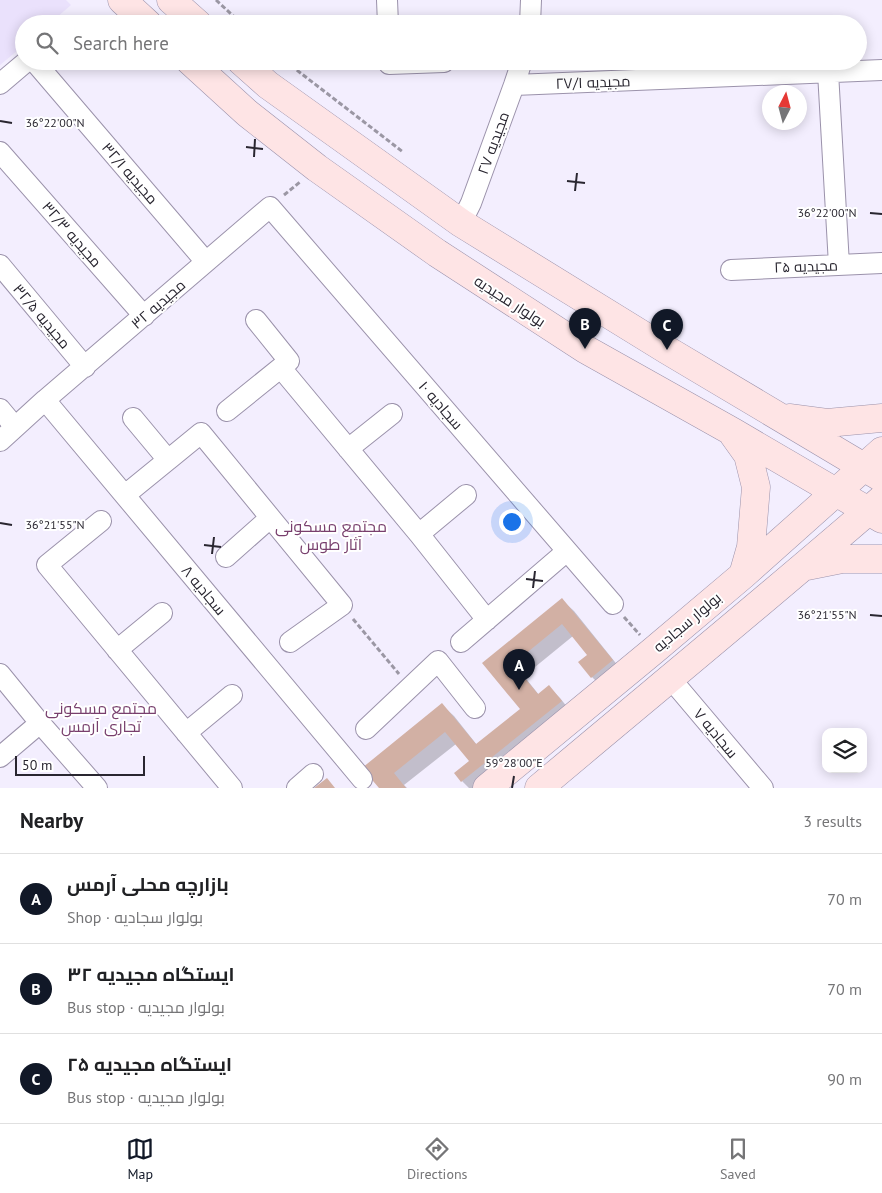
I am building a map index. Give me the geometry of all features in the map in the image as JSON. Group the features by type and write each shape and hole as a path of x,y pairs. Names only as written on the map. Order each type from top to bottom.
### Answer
{"main road":[{"path":"172,0 188,15"},
{"path":"128,2 140,15"},
{"name":"بولوار مجیدیه","path":"200,70 247,113 317,168 437,253 585,350 733,432 836,492 878,509"},
{"path":"251,70 268,85 461,223 780,417 876,465"},
{"path":"780,417 827,423 882,418"},
{"path":"733,432 748,455 756,487 751,547 742,575"},
{"name":"بولوار سجادیه","path":"487,788 653,651 836,492 876,465"},
{"path":"539,788 806,566 878,509"},
{"path":"806,566 842,559 882,559"}],"street":[{"path":"387,0 388,15"},
{"path":"531,15 532,0"},
{"path":"0,84 16,70"},
{"name":"مجیدیه ۳۲/۱","path":"42,70 206,262"},
{"name":"مجیدیه ۲۷","path":"461,223 471,203 519,70"},
{"name":"مجیدیه ۲۷/۱","path":"514,85 882,70"},
{"path":"828,72 839,265"},
{"name":"مجیدیه ۳۲/۳","path":"0,152 144,316"},
{"name":"مجیدیه ۳۲","path":"0,441 45,400 270,207"},
{"name":"سجادیه ۱۰","path":"270,207 613,604"},
{"name":"مجیدیه ۲۵","path":"731,270 882,263"},
{"name":"مجیدیه ۳۲/۵","path":"0,265 85,367"},
{"path":"227,411 290,361 256,320"},
{"path":"281,368 419,534 487,620"},
{"name":"سجادیه ۸","path":"45,400 362,780"},
{"path":"0,410 15,427"},
{"path":"348,449 392,414"},
{"path":"133,418 168,460 184,447"},
{"path":"125,495 201,433 342,605 290,642"},
{"path":"419,534 466,495"},
{"path":"226,557 270,518"},
{"path":"102,521 47,565 232,788"},
{"path":"461,642 567,552"},
{"path":"117,650 162,612"},
{"path":"366,730 438,661 475,708"},
{"path":"0,674 97,788"},
{"name":"سجادیه ۷","path":"670,678 763,788"},
{"path":"186,733 232,695"},
{"path":"0,757 40,723"},
{"path":"297,788 314,774"}],"path":[{"path":"216,0 232,15"},
{"path":"297,70 408,156"},
{"path":"270,207 317,168"},
{"path":"613,604 653,651"},
{"path":"342,605 410,688"}],"shaded area":[{"path":"0,0 66,0 71,5 59,15 15,15 15,52 0,65"}],"building":[{"path":"562,598 613,660 591,678 578,662 587,655 562,624 513,664 538,694 549,685 562,701 461,782 454,773 469,761 445,732 394,773 406,788 379,788 362,768 442,703 476,744 520,709 482,663"},
{"path":"327,778 335,788 314,788"}],"place":[{"name":"ایستگاه مجیدیه ۳۲","path":"585,349"},
{"name":"ایستگاه مجیدیه ۲۵","path":"667,350"},
{"name":"بازارچه محلی آرمس","path":"519,690"}],"district":[{"name":"مجتمع مسکونی آثار طوس","path":"331,535"},
{"name":"مجتمع مسکونی تجاری آرمس","path":"101,717"}]}
